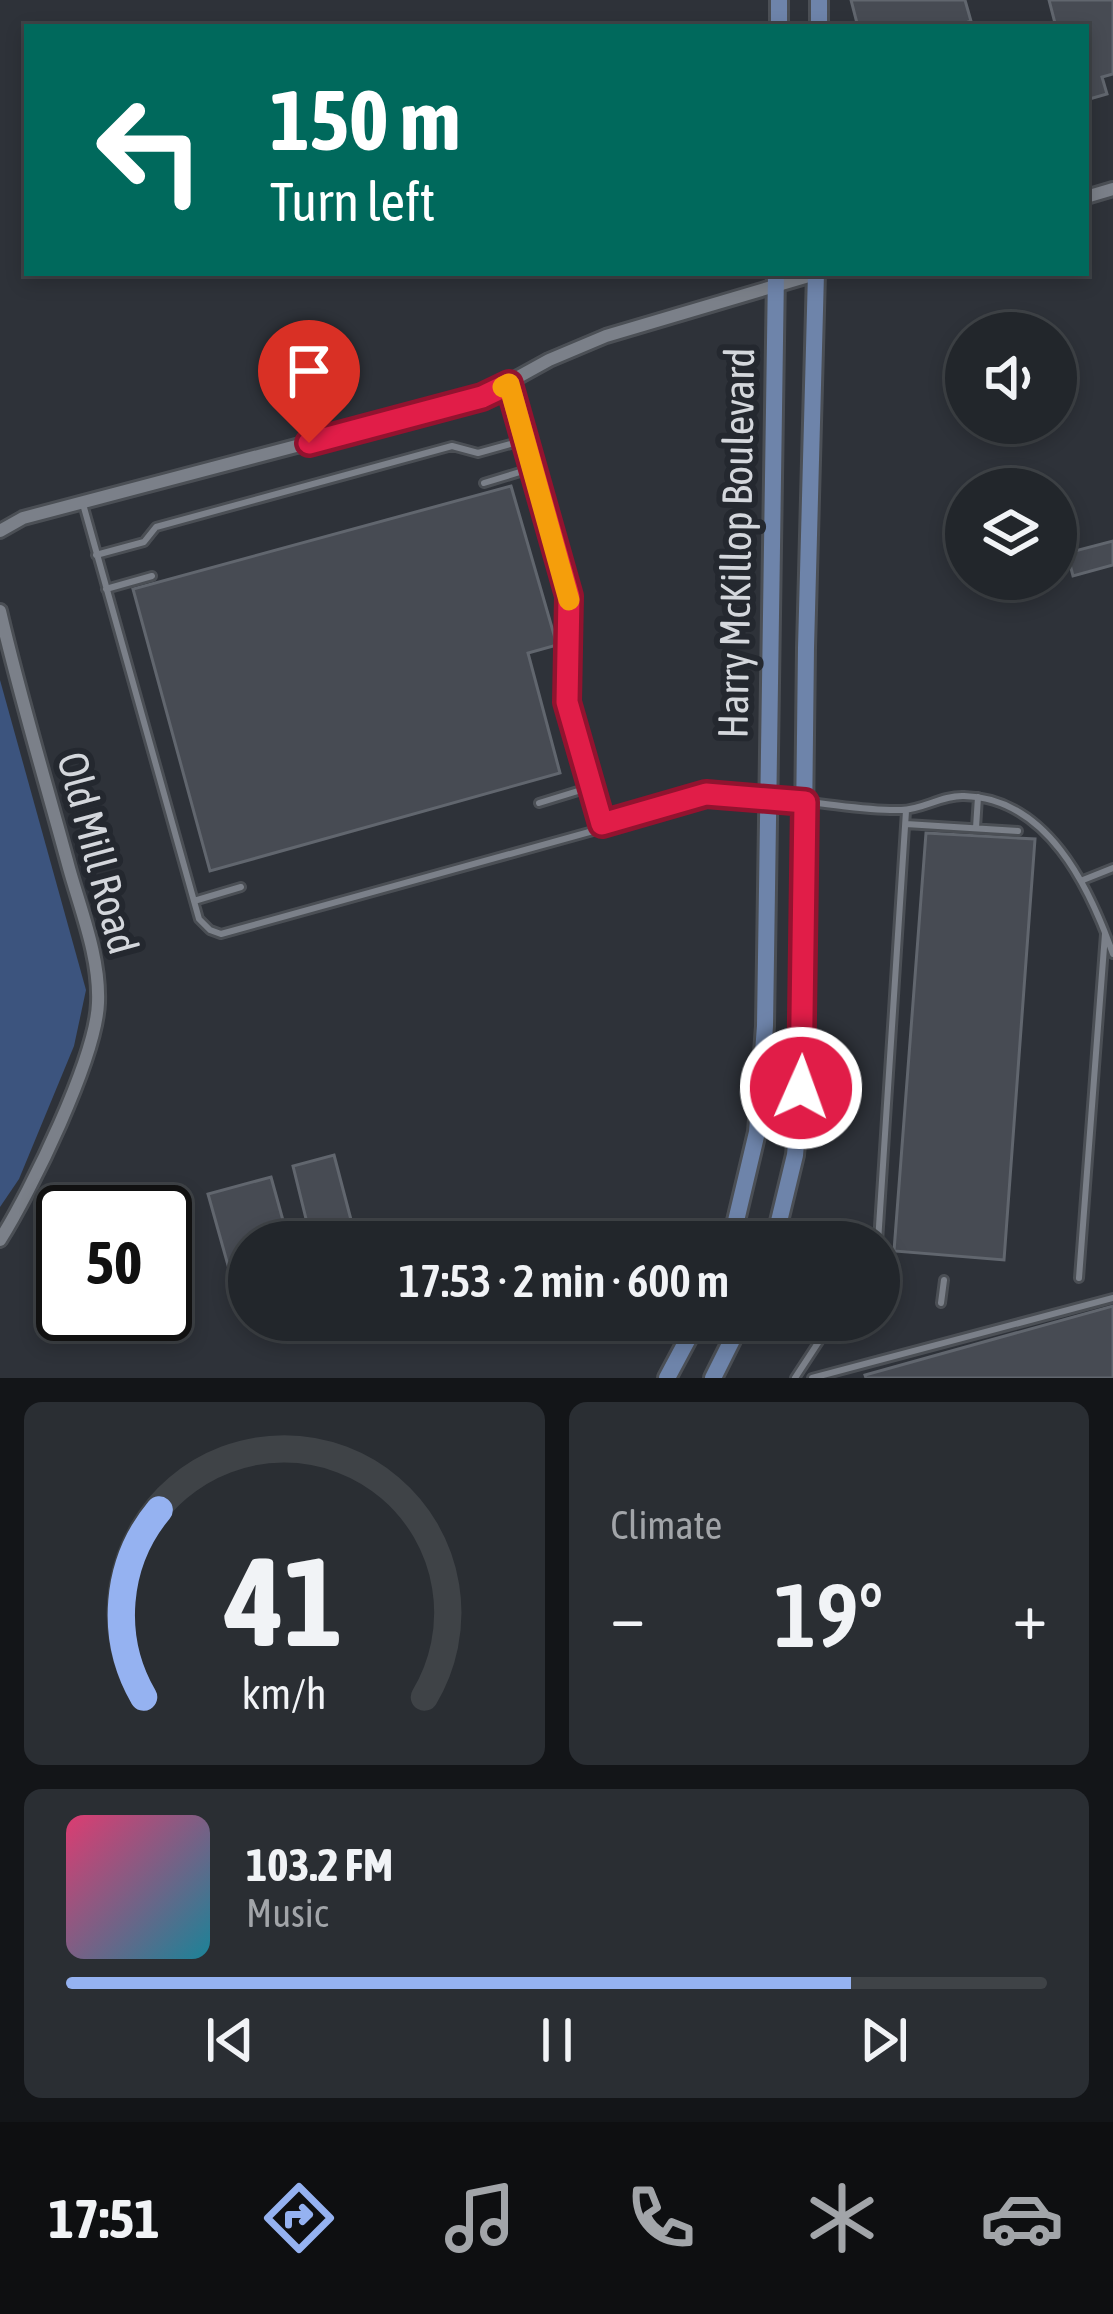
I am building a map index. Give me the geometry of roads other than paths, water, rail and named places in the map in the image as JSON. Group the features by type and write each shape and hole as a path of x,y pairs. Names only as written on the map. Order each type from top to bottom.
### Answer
{"main road":[{"name":"Harry McKillop Boulevard","path":"779,1221 795,1155 801,1088 817,276"},
{"name":"Harry McKillop Boulevard","path":"741,1221 761,1093 776,280"},
{"path":"768,800 805,802"},
{"path":"668,1378 687,1341"},
{"path":"713,1378 732,1341"}],"street":[{"path":"0,531 23,518 482,397 606,336 776,280"},
{"name":"Old Mill Road","path":"0,611 87,932 98,997 92,1034 65,1106 31,1186 0,1240"}],"lane":[{"path":"509,384 569,596 567,702 602,824"},
{"path":"96,555 144,542 156,527 429,452 452,446 478,453 525,440"},
{"path":"484,483 533,468"},
{"path":"83,504 199,919 210,930 221,934 593,832 602,824 706,794 768,800"},
{"path":"106,589 152,576"},
{"path":"539,803 591,787"},
{"path":"805,802 906,811 958,795 1014,806 1054,843 1082,880 1113,954"},
{"path":"976,828 978,797"},
{"path":"879,1221 906,811"},
{"path":"905,824 1018,831"},
{"path":"1082,880 1113,868"},
{"path":"194,901 241,887"},
{"path":"1079,1278 1105,931"},
{"path":"941,1303 944,1280"},
{"path":"812,1378 1113,1298"},
{"path":"795,1378 819,1341"}]}
